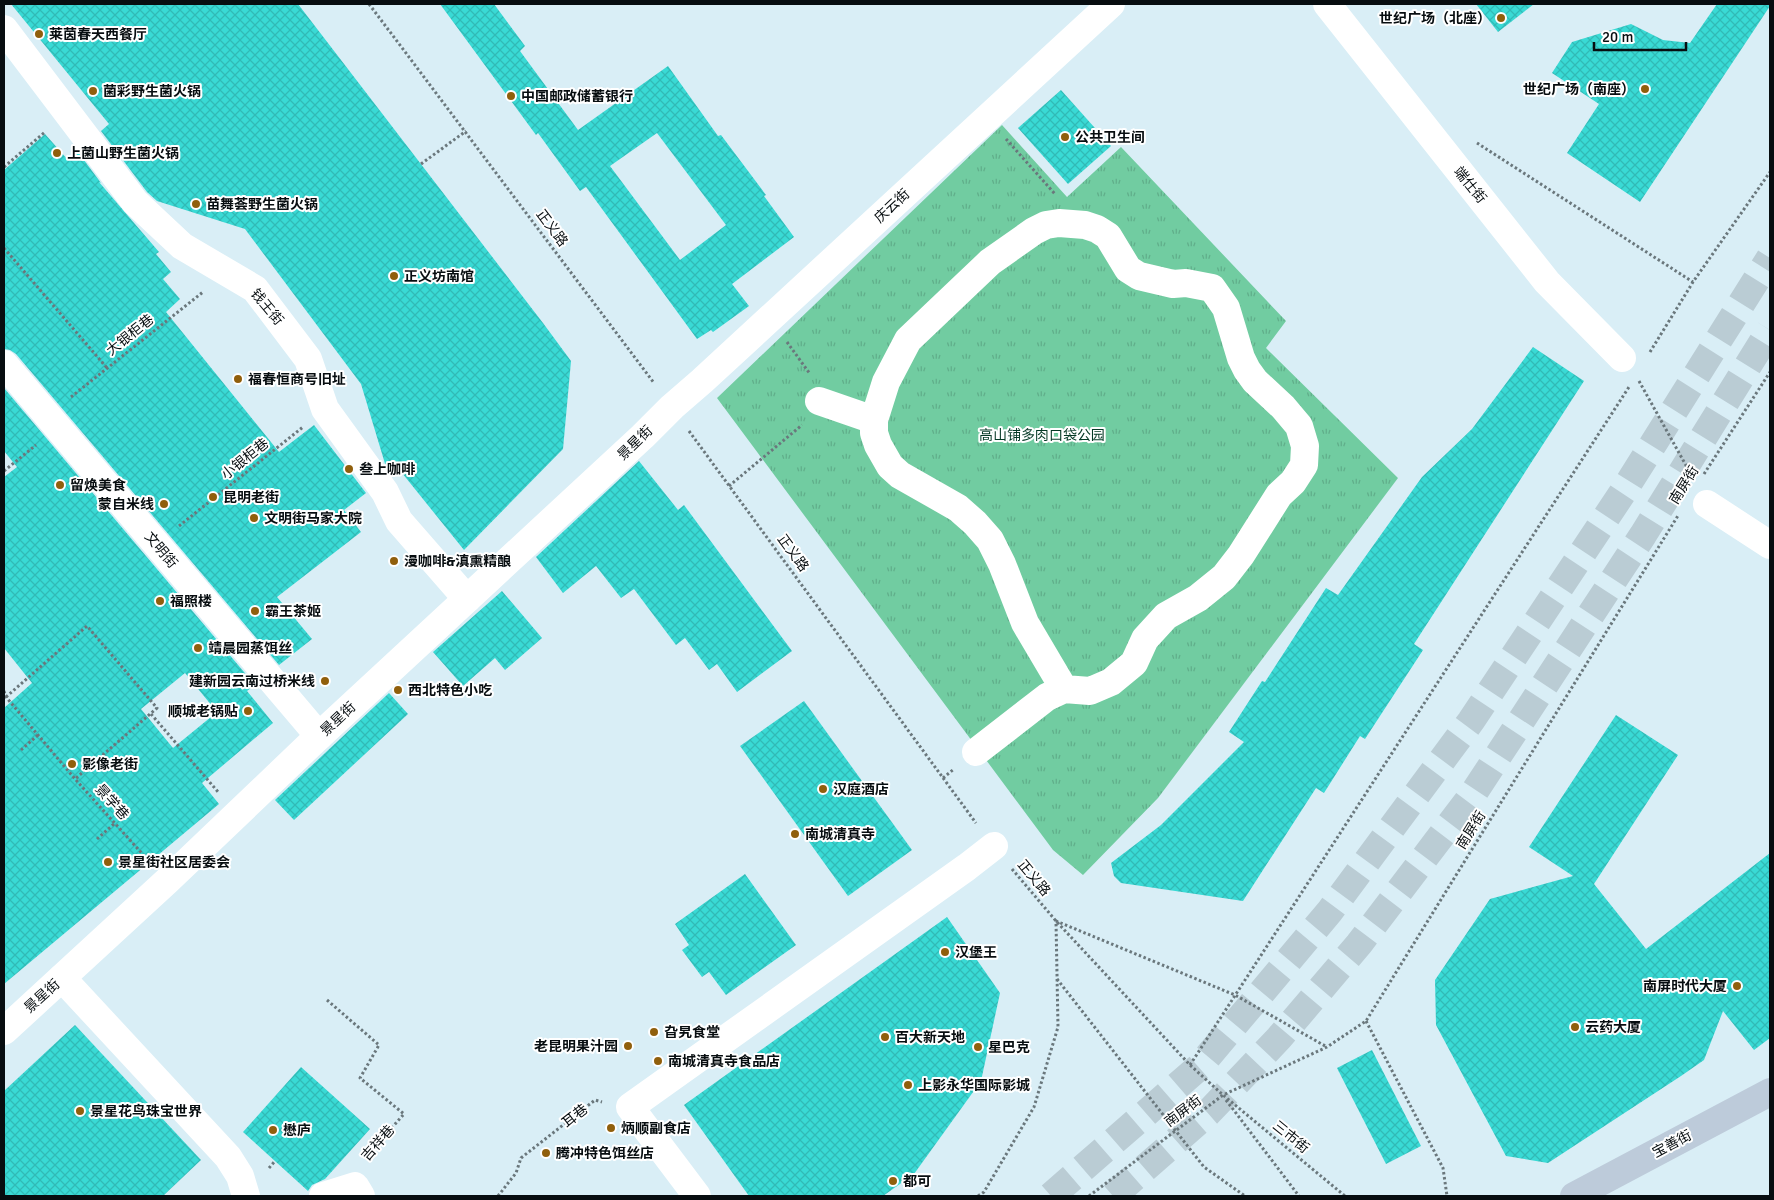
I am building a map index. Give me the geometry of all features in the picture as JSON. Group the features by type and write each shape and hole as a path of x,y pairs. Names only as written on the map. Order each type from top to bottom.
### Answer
{"street":[{"name":"庆云街","path":"672,407 1111,4"},
{"name":"端仕街","path":"1327,4 1547,282 1635,364"},
{"name":"钱王街","path":"4,29 135,202 182,246 255,289 308,359 325,409 385,492 399,520 467,599"},
{"path":"976,752 1047,698 1064,689 1090,691 1111,682 1134,663 1145,639 1166,616 1198,598 1224,577 1279,495 1293,482 1304,465 1305,446 1299,426 1283,407 1255,381 1247,370 1241,358 1226,308 1212,288 1186,283 1173,284 1139,276 1128,269 1108,236 1097,229 1085,225 1072,224 1046,226 1034,231 990,262 908,340 886,382 874,420 874,433 878,445 890,466 900,475 958,508 990,540 1002,564 1025,623 1064,689"},
{"name":"文明街","path":"4,364 319,736"},
{"path":"819,401 874,420"},
{"name":"景星街","path":"4,1031 167,881 319,736 672,407"},
{"path":"1702,494 1770,545"},
{"path":"697,1196 630,1107 994,846"},
{"path":"62,978 228,1157 240,1176 246,1196"},
{"name":"宝善街","path":"1574,1196 1770,1092"},
{"path":"323,1196 358,1191"}],"path":[{"name":"正义路","path":"369,4 672,407 994,846 1056,922 1190,1065 1222,1095"},
{"path":"4,166 68,112"},
{"path":"987,118 1060,199 1072,224"},
{"path":"422,164 466,131"},
{"path":"1475,141 1692,282"},
{"path":"1702,494 1635,364 1770,172"},
{"path":"4,248 107,368"},
{"name":"大银柜巷","path":"4,472 107,368 227,272"},
{"path":"729,486 804,423 814,411 819,401 810,373 770,319"},
{"name":"南屏街","path":"1702,494 1770,372"},
{"path":"1190,1065 1631,384"},
{"name":"小银柜巷","path":"156,544 325,409"},
{"name":"南屏街","path":"1089,1196 1222,1095 1327,1047 1366,1021 1681,510"},
{"path":"6,697 87,626 157,708 75,778"},
{"name":"景学巷","path":"4,690 6,697 38,735 167,881"},
{"path":"151,714 237,814"},
{"path":"21,750 38,735"},
{"path":"97,839 115,822"},
{"path":"978,1196 984,1192 1034,1107 1058,1027 1056,922 1235,995 1327,1047"},
{"path":"1057,978 1204,1167 1245,1196"},
{"name":"吉祥巷","path":"327,1000 378,1045 360,1078 404,1114 357,1166 358,1191"},
{"path":"1366,1021 1444,1168 1447,1196"},
{"path":"1222,1095 1299,1196"},
{"name":"三市街","path":"1222,1095 1345,1196"},
{"name":"耳巷","path":"498,1196 516,1173 521,1158 595,1100 630,1107"}],"green space":[{"name":"高山铺多肉口袋公园","path":"1002,125 1067,197 1121,147 1286,321 1266,348 1398,478 1158,798 1083,875 1053,850 717,398"}],"building":[{"name":"正义坊南馆","path":"11,4 298,4 571,361 563,449 464,550 398,468 391,473 386,467 361,384 245,229 157,201 147,192 101,131 109,124"},
{"path":"440,4 494,4 525,46 520,51 578,130 668,66 718,136 721,135 766,195 764,196 794,237 732,284 749,306 713,332 711,330 697,339 586,187 580,191 538,133 536,135","holes":["657,133 726,225 680,260 610,166"]},
{"name":"世纪广场（北座）","path":"1476,4 1534,4 1498,32"},
{"name":"世纪广场（南座）","path":"1717,4 1770,4 1770,6 1640,202 1567,153 1599,104 1552,73 1572,42 1631,24 1663,40 1690,43"},
{"name":"公共卫生间","path":"1061,90 1111,146 1068,184 1018,128"},
{"path":"45,134 68,160 78,152 101,183 99,182 159,252 156,254 171,272 163,279 180,299 166,312 279,452 314,425 366,493 344,510 361,532 277,597 312,639 279,665 16,354 4,349 4,170"},
{"path":"1533,347 1584,381 1414,644 1423,650 1365,739 1360,736 1324,793 1316,788 1243,901 1121,883 1114,876 1111,863 1161,825 1244,742 1229,732 1262,681 1265,682 1326,588 1338,595 1422,477 1472,429"},
{"path":"4,388 255,685 247,691 273,723 202,783 219,804 4,984 4,708 32,683 4,648 4,477 17,467 4,451","holes":["185,673 217,712 173,748 141,709"]},
{"path":"639,461 678,510 684,505 792,651 737,692 717,664 709,670 685,638 676,645 634,589 621,598 596,566 563,593 536,557"},
{"path":"502,591 542,638 505,670 495,658 463,686 433,652"},
{"path":"389,693 408,714 294,820 275,800"},
{"path":"804,701 912,850 848,896 740,746"},
{"name":"云药大厦","path":"1616,715 1678,755 1594,884 1646,949 1770,853 1770,1038 1754,1050 1723,1011 1704,1060 1681,1076 1548,1163 1506,1156 1436,1025 1435,980 1490,899 1573,876 1529,847"},
{"path":"745,874 796,945 726,995 709,972 702,977 682,950 689,945 675,924"},
{"name":"百大新天地","path":"947,917 1000,993 981,1081 914,1174 883,1196 749,1196 684,1105"},
{"name":"景星花鸟珠宝世界","path":"75,1025 201,1160 163,1196 4,1196 4,1091"},
{"path":"1372,1050 1421,1146 1386,1164 1337,1068"},
{"name":"懋庐","path":"301,1067 370,1129 325,1179 312,1185 308,1191 243,1132"}],"tunnel":[{"path":"1051,1196 1199,1067 1330,911 1471,721 1623,492 1770,258"},
{"path":"1113,1196 1208,1113 1279,1038 1359,944 1473,794 1643,535 1770,330"}],"place":[{"name":"世纪广场（北座）","path":"1501,18"},
{"name":"莱茵春天西餐厅","path":"39,34"},
{"name":"世纪广场（南座）","path":"1645,89"},
{"name":"菌彩野生菌火锅","path":"93,91"},
{"name":"中国邮政储蓄银行","path":"511,96"},
{"name":"公共卫生间","path":"1065,137"},
{"name":"上菌山野生菌火锅","path":"57,153"},
{"name":"苗舞荟野生菌火锅","path":"196,204"},
{"name":"正义坊南馆","path":"394,276"},
{"name":"福春恒商号旧址","path":"238,379"},
{"name":"叁上咖啡","path":"349,469"},
{"name":"留焕美食","path":"60,485"},
{"name":"昆明老街","path":"213,497"},
{"name":"蒙自米线","path":"164,504"},
{"name":"文明街马家大院","path":"254,518"},
{"name":"漫咖啡&滇熏精酿","path":"394,561"},
{"name":"福照楼","path":"160,601"},
{"name":"霸王茶姬","path":"255,611"},
{"name":"靖晨园蒸饵丝","path":"198,648"},
{"name":"建新园云南过桥米线","path":"325,681"},
{"name":"西北特色小吃","path":"398,690"},
{"name":"顺城老锅贴","path":"248,711"},
{"name":"影像老街","path":"72,764"},
{"name":"汉庭酒店","path":"823,789"},
{"name":"南城清真寺","path":"795,834"},
{"name":"景星街社区居委会","path":"108,862"},
{"name":"汉堡王","path":"945,952"},
{"name":"南屏时代大厦","path":"1737,986"},
{"name":"云药大厦","path":"1575,1027"},
{"name":"旮旯食堂","path":"654,1032"},
{"name":"百大新天地","path":"885,1037"},
{"name":"老昆明果汁园","path":"628,1046"},
{"name":"星巴克","path":"978,1047"},
{"name":"南城清真寺食品店","path":"658,1061"},
{"name":"上影永华国际影城","path":"908,1085"},
{"name":"景星花鸟珠宝世界","path":"80,1111"},
{"name":"炳顺副食店","path":"611,1128"},
{"name":"懋庐","path":"273,1130"},
{"name":"腾冲特色饵丝店","path":"546,1153"},
{"name":"都可","path":"893,1181"}]}
